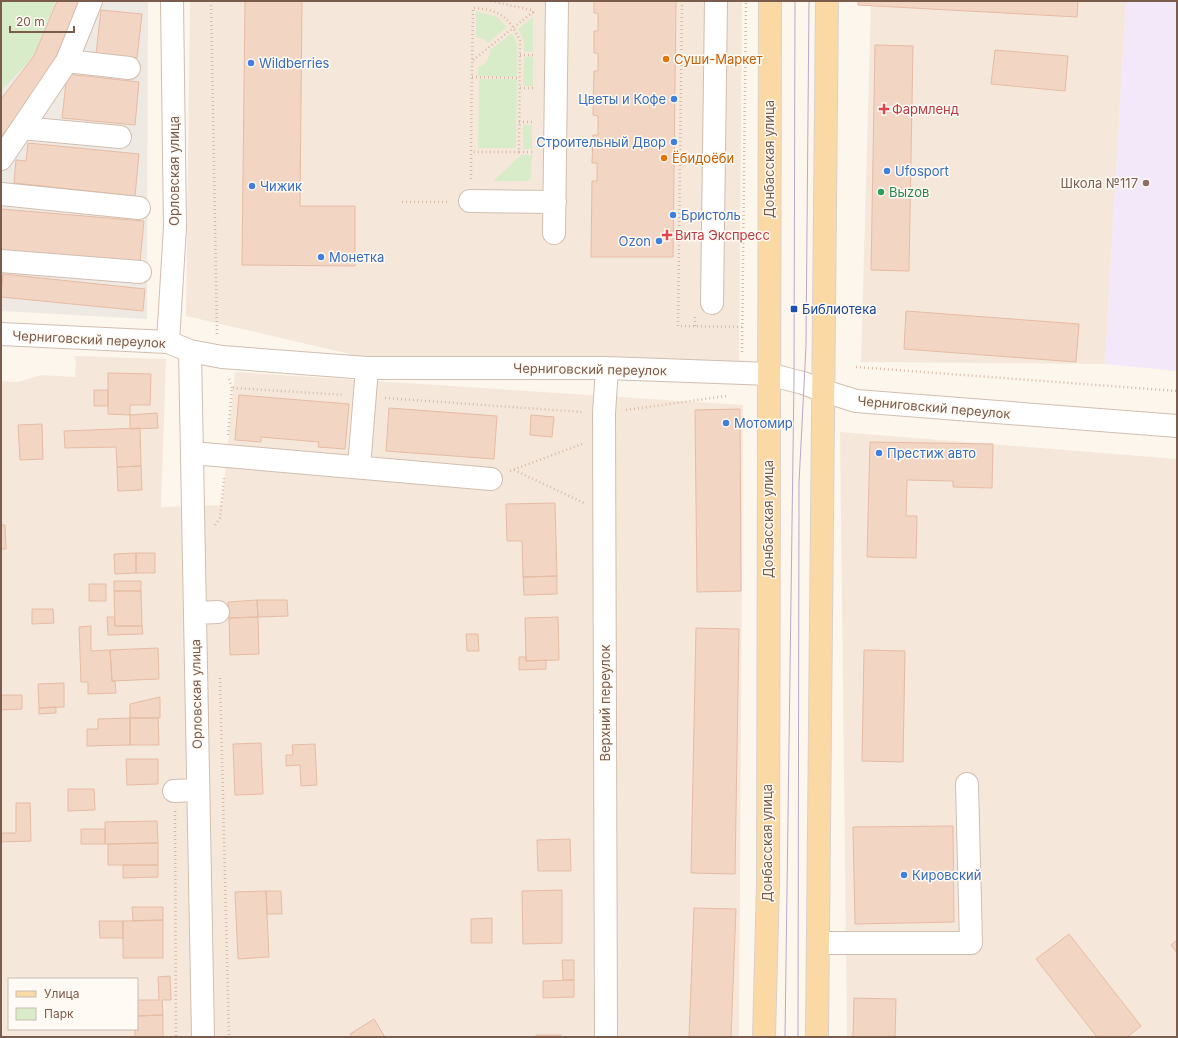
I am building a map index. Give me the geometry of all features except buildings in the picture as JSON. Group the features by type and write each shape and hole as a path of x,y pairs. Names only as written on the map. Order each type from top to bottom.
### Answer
{"main road":[{"name":"Донбасская улица","path":"764,1037 768,882 770,1"},
{"path":"817,1037 827,1"}],"street":[{"path":"1,159 66,61 91,1"},
{"name":"Орловская улица","path":"168,342 175,227 172,1"},
{"path":"554,233 557,1"},
{"path":"712,303 716,1"},
{"path":"66,61 129,68"},
{"path":"22,128 120,137"},
{"path":"1,194 139,208"},
{"path":"470,194 555,202"},
{"path":"1,261 140,272"},
{"name":"Черниговский переулок","path":"1,334 168,342 190,351 222,357 367,368 607,368 768,374 803,383 856,401 1177,426"},
{"name":"Орловская улица","path":"190,351 203,1037"},
{"path":"358,467 367,368"},
{"name":"Верхний переулок","path":"606,1037 604,413 607,368"},
{"path":"192,453 491,479"},
{"path":"195,613 218,612"},
{"path":"818,943 971,943 967,784"},
{"path":"174,791 198,790"}],"path":[{"path":"211,1 216,332"},
{"path":"491,1 531,10 536,17"},
{"path":"682,1 678,326 742,326"},
{"path":"741,372 746,1"},
{"path":"402,202 470,194 473,8 487,8 498,13 509,21 520,41 519,152 471,152"},
{"path":"472,60 533,12"},
{"path":"536,47 536,61"},
{"path":"472,78 520,78"},
{"path":"535,81 535,94"},
{"path":"535,115 535,129"},
{"path":"535,145 535,158"},
{"path":"856,367 1177,391"},
{"path":"194,554 220,518 232,388 604,413 733,395"},
{"path":"491,479 604,436"},
{"path":"513,470 584,503 605,529"},
{"path":"220,675 229,1037"},
{"path":"174,791 176,1037"}],"shaded area":[{"path":"57,1 148,1 147,319 1,311 1,91 34,56"},
{"path":"190,1 742,1 739,368 410,368 186,316"},
{"path":"871,1 1126,1 1105,364 861,362"},
{"name":"Школа №117","path":"1126,1 1177,1 1177,371 1105,364"},
{"path":"74,356 166,359 161,507 222,505 235,372 743,405 739,1037 1,1037 1,381 18,382 41,375 75,377 76,360"},
{"path":"840,432 1177,459 1177,1037 847,1037"}],"green space":[{"path":"1,1 56,1 34,56 1,91"},
{"path":"476,11 497,17 507,27 488,43 482,38 476,37"},
{"path":"533,17 533,52 524,52 524,41 518,29"},
{"path":"512,33 517,43 517,77 478,76 478,67 487,61 490,50"},
{"path":"524,57 533,57 533,86 523,86"},
{"path":"479,79 517,79 516,148 478,148"},
{"path":"523,125 532,125 532,149 523,149"},
{"path":"521,155 532,155 531,178 528,181 493,181"}],"tram line":[{"path":"785,1037 794,380 795,1"},
{"path":"798,1037 799,483 806,346 809,1"}],"place":[{"name":"Суши-Маркет","path":"666,59"},
{"name":"Wildberries","path":"251,63"},
{"name":"Цветы и Кофе","path":"674,99"},
{"name":"Фармленд","path":"884,109"},
{"name":"Строительный Двор","path":"674,142"},
{"name":"Ёбидоёби","path":"664,158"},
{"name":"Ufosport","path":"887,171"},
{"name":"Школа №117","path":"1146,183"},
{"name":"Чижик","path":"252,186"},
{"name":"Выzов","path":"881,192"},
{"name":"Бристоль","path":"673,215"},
{"name":"Вита Экспресс","path":"667,235"},
{"name":"Ozon","path":"659,241"},
{"name":"Монетка","path":"321,257"},
{"name":"Библиотека","path":"794,309"},
{"name":"Мотомир","path":"726,423"},
{"name":"Престиж авто","path":"879,453"},
{"name":"Кировский","path":"904,875"}]}
